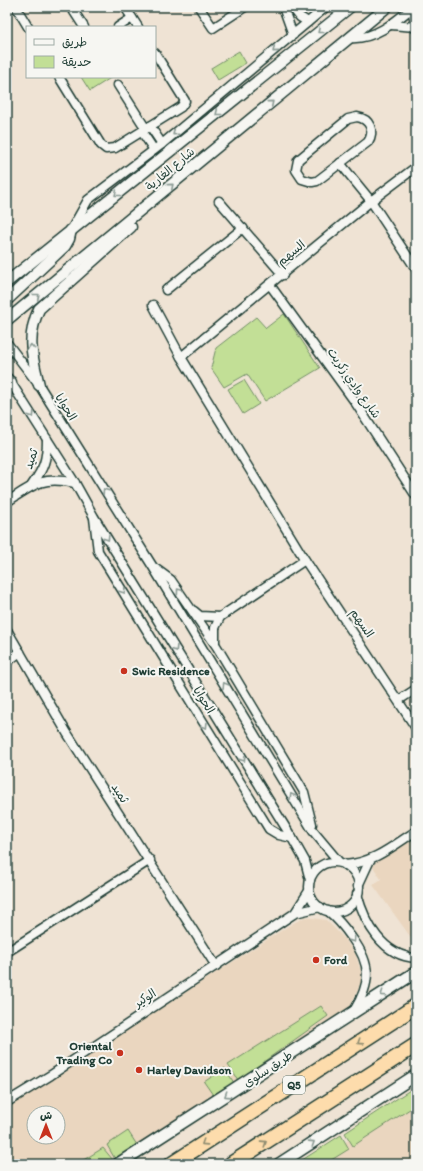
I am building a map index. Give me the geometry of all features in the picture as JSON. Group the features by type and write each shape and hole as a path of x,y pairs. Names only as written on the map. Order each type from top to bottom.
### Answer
{"highway":[{"name":"Q5","path":"172,1164 416,1006"},
{"path":"231,1164 416,1045"}],"main road":[{"name":"طريق سلوى","path":"118,1164 352,1015 416,972"},
{"path":"279,1164 416,1075"}],"street":[{"path":"16,7 27,26"},
{"path":"71,7 83,26"},
{"path":"125,7 137,26"},
{"path":"199,7 213,28 245,7"},
{"path":"283,7 294,35"},
{"path":"292,7 300,17 308,22"},
{"name":"شارع الغارية","path":"71,230 88,200 162,144 326,7"},
{"name":"شارع الغارية","path":"7,282 350,7"},
{"name":"شارع الغارية","path":"7,320 387,7"},
{"path":"391,25 416,28 412,7"},
{"name":"شارع الغارية","path":"350,38 368,35 391,25 412,7"},
{"path":"120,26 132,18"},
{"path":"60,78 101,145 106,149 115,148 181,106 184,101 156,56"},
{"path":"118,85 146,129 154,150"},
{"path":"357,117 365,119 371,130 370,138 340,163 317,181 312,182 302,179 296,170 298,160 302,156 348,119 357,117"},
{"path":"146,129 162,144"},
{"path":"340,163 370,201 416,269"},
{"name":"السهم","path":"181,357 270,286 370,201 416,167"},
{"path":"219,201 283,275"},
{"path":"39,386 31,356 30,340 32,324 39,309 130,228 141,210"},
{"path":"166,290 243,228"},
{"path":"7,300 65,246 69,239 71,230"},
{"name":"شارع وادي زكريت","path":"270,286 354,402 416,496"},
{"name":"السهم","path":"153,305 181,357 305,560 399,700 416,728"},
{"name":"الحوايا","path":"7,342 39,386 153,567 313,831 342,864"},
{"name":"الحوايا","path":"8,380 75,483 94,518 292,838 304,862 310,880"},
{"name":"ثميد","path":"32,485 42,471 47,456 47,438"},
{"name":"ثميد","path":"7,502 32,485 46,480 60,480 75,483"},
{"name":"الحوايا","path":"94,518 98,551 257,810 269,829 279,835 292,838"},
{"path":"217,647 214,637 215,628 220,617 305,560"},
{"name":"الحوايا","path":"153,567 171,580 217,647 304,792 313,831"},
{"path":"193,610 200,616 220,617"},
{"name":"ثميد","path":"7,630 67,733 150,860 216,966"},
{"path":"7,662 20,652"},
{"path":"399,700 416,689"},
{"path":"352,1015 365,991 368,972 366,964 355,942 338,919 315,903 309,891 310,880 316,869 321,866 332,862 342,864 359,864 370,860 416,831"},
{"path":"7,952 150,860"},
{"path":"324,909 337,911 346,908 353,902 370,860"},
{"path":"342,864 355,873 360,906 382,944 400,955 416,958"},
{"name":"الوكير","path":"7,1102 51,1075 294,913 309,891"},
{"name":"الوكير","path":"294,913 324,909"}],"shaded area":[{"path":"416,836 415,943 373,885 381,879 372,865"},
{"path":"305,917 326,920 342,936 355,953 363,978 349,1009 105,1164 7,1164 7,1107 290,925"},
{"path":"416,1096 416,1164 312,1164"}],"green space":[{"path":"239,51 246,63 218,80 211,68"},
{"path":"82,78 110,78 90,91"},
{"path":"284,314 320,368 265,401 247,374 224,387 211,368 216,348 256,317 266,328"},
{"path":"244,380 259,404 243,414 228,389"},
{"path":"321,1006 328,1016 238,1080 228,1065"},
{"path":"225,1068 234,1083 213,1095 204,1082"},
{"path":"413,1088 416,1093 416,1105 353,1146 345,1133"},
{"path":"128,1131 137,1145 115,1159 107,1145"},
{"path":"341,1135 349,1149 325,1164 296,1164"},
{"path":"103,1148 113,1160 107,1164 77,1164"}],"place":[{"name":"Swic Residence","path":"124,671"},
{"name":"Ford","path":"316,960"},
{"name":"Oriental Trading Co","path":"120,1053"},
{"name":"Harley Davidson","path":"139,1070"}]}
